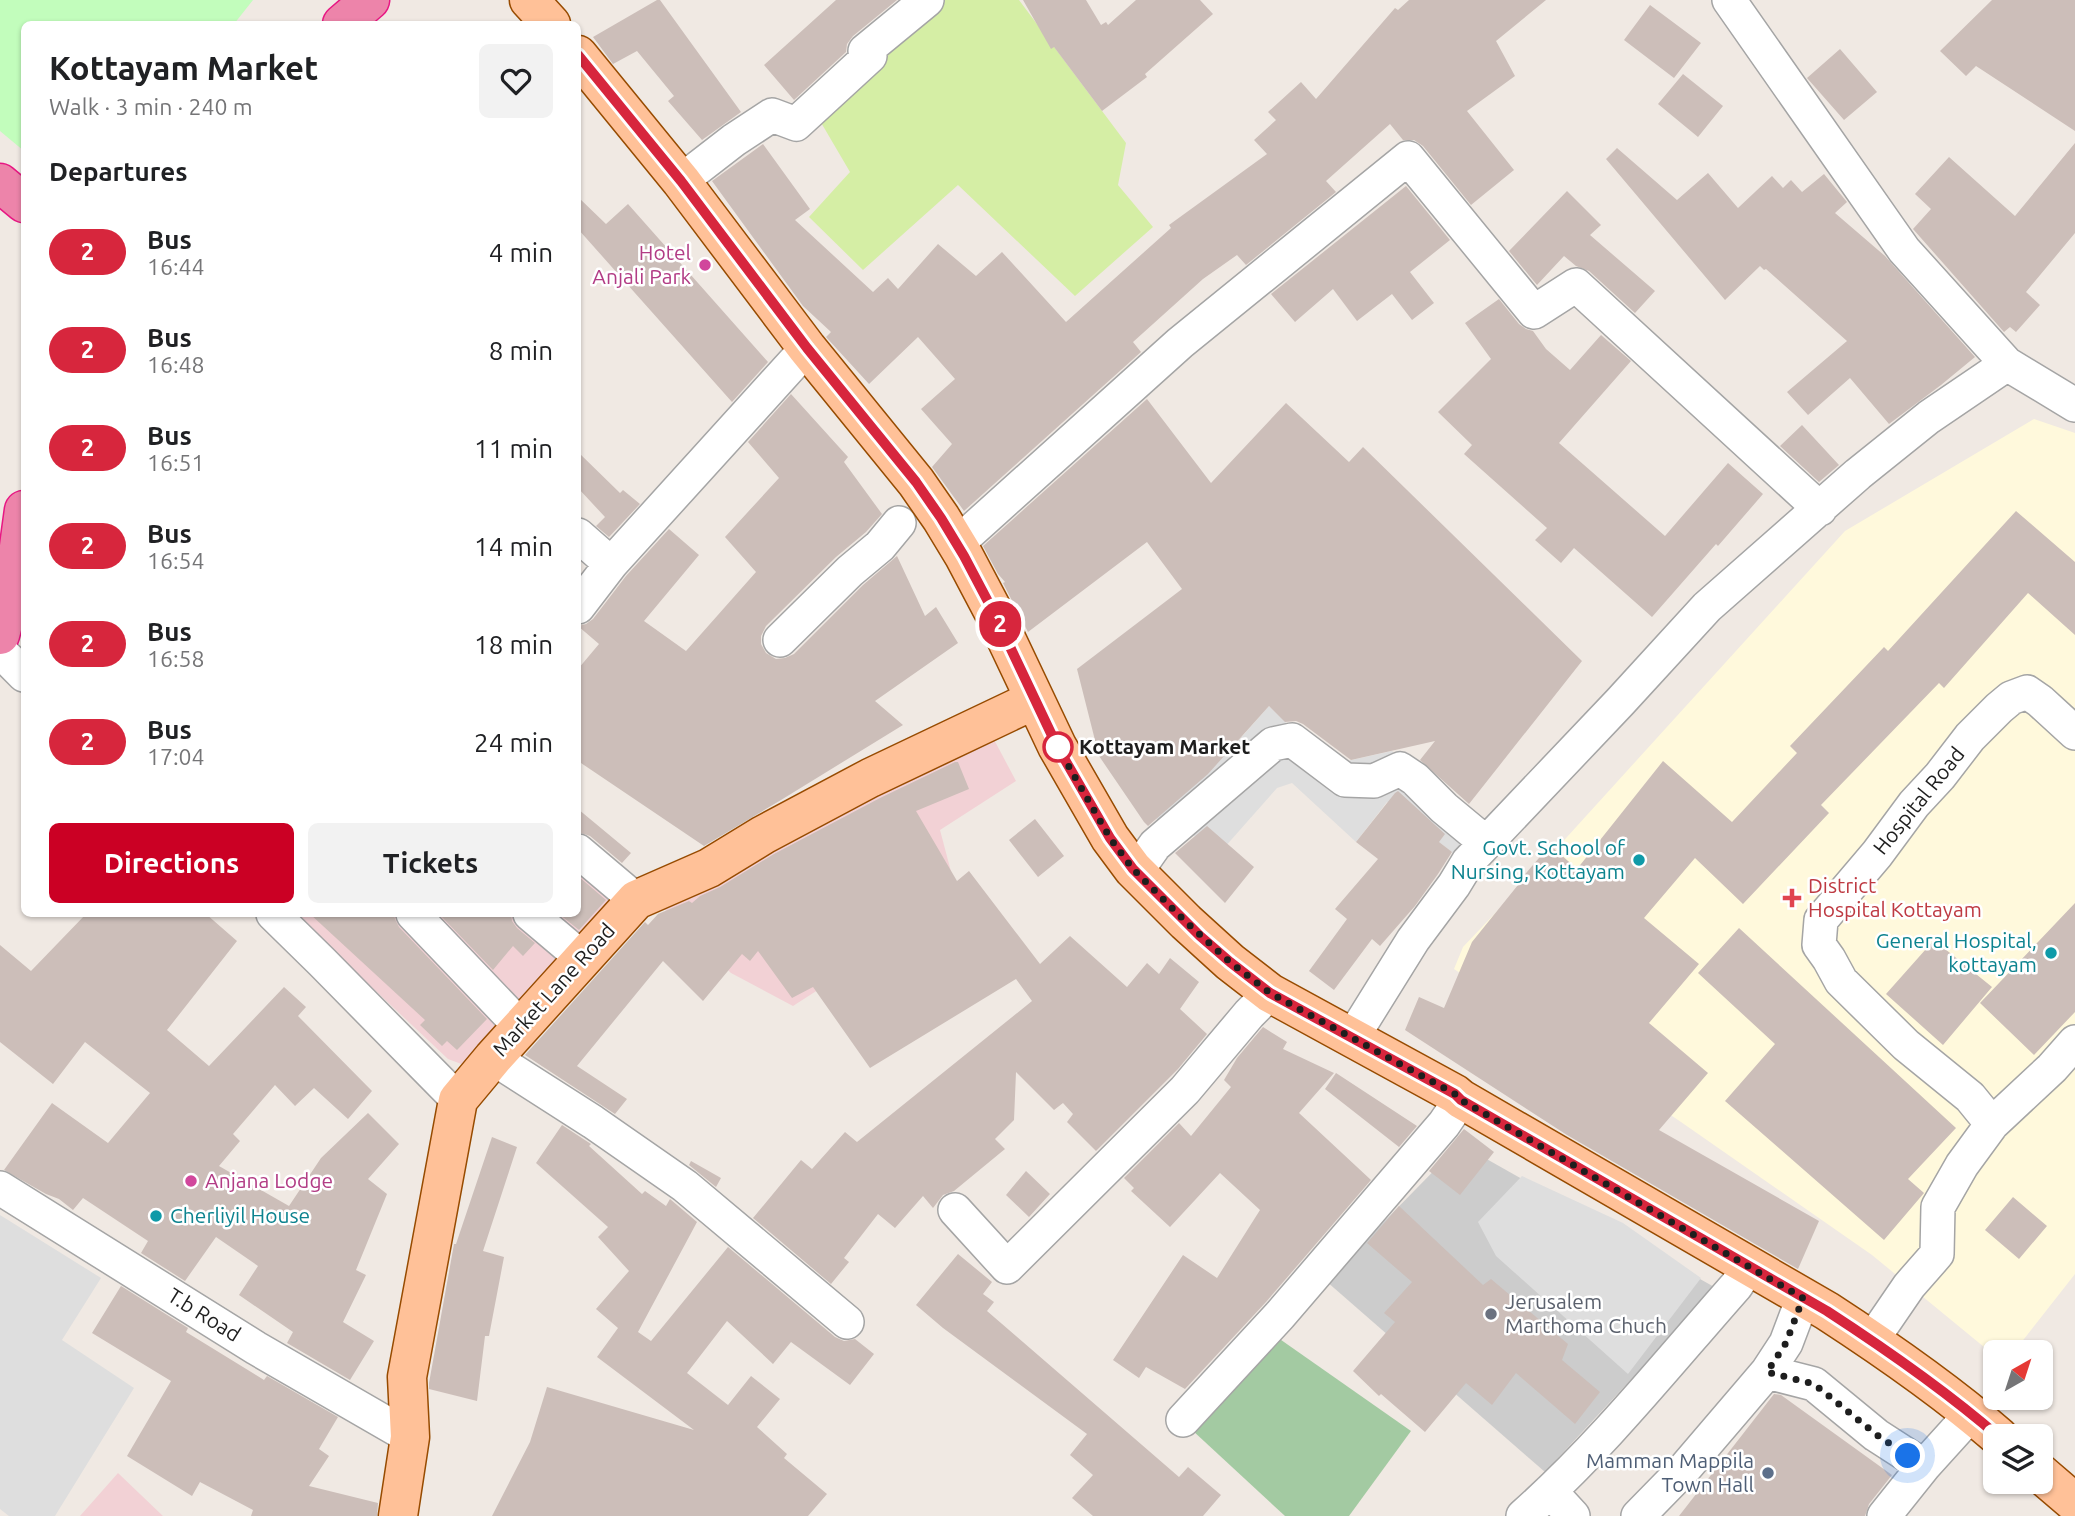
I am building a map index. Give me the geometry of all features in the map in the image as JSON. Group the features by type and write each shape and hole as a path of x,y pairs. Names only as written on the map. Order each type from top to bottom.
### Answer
{"highway":[{"path":"346,21 370,0"},
{"path":"0,183 21,200"},
{"path":"0,635 7,578 21,525"}],"main road":[{"path":"529,0 548,21"},
{"path":"581,59 681,181 807,348 916,482 964,556 1034,700 1110,838 1136,872 1186,922 1270,993 1455,1094 1461,1100 1803,1298 1872,1340 1955,1399 1985,1424"},
{"name":"Market Lane Road","path":"398,1516 410,1437 407,1377 458,1101 493,1058 636,900 709,868 763,835 870,778 1034,700"},
{"path":"2053,1484 2075,1503"}],"street":[{"path":"681,181 772,115 796,124 870,56 866,51 927,0"},
{"path":"1729,0 1904,250 2007,364 2075,405"},
{"path":"960,541 1180,343 1408,158 1534,312 1576,285 1820,509"},
{"path":"581,603 611,565 807,348"},
{"path":"1352,1038 1413,940 1468,862 1707,607 1858,474 1929,417 2007,364"},
{"path":"780,640 850,571 880,546 899,523"},
{"path":"581,538 611,565"},
{"path":"0,651 21,672"},
{"name":"Hospital Road","path":"1992,1124 1970,1097 1906,1045 1841,981 1819,945 1821,920 1970,737 2011,698 2027,692 2075,733"},
{"path":"1136,872 1156,845 1273,744 1292,740 1345,780 1374,781 1400,769 1415,779 1444,808 1485,842"},
{"path":"581,854 636,900"},
{"path":"275,917 323,962 458,1101"},
{"path":"416,917 521,1027"},
{"path":"534,917 582,958"},
{"path":"955,1210 1007,1266 1185,1090 1270,993"},
{"path":"1872,1340 1909,1286 1937,1254 1938,1207 1962,1165 1992,1124 2052,1068 2075,1042"},
{"path":"493,1058 593,1122 685,1186 847,1322"},
{"path":"1183,1420 1280,1315 1444,1124 1461,1100"},
{"name":"T.b Road","path":"0,1188 256,1348 410,1437"},
{"path":"1522,1516 1599,1441 1736,1286 1749,1267"},
{"path":"1639,1516 1685,1468 1767,1372 1786,1343 1803,1298"},
{"path":"1767,1372 1814,1384 1877,1435 1924,1466"},
{"path":"1884,1516 1924,1466 1983,1427"},
{"path":"1550,1491 1573,1516"}],"shaded area":[{"name":"District Hospital Kottayam","path":"2034,419 2075,433 2075,1274 2023,1340 1983,1340 1983,1346 1872,1255 1454,969 1463,947 1557,848 1845,531"},
{"path":"1269,706 1329,765 1392,751 1460,815 1479,829 1458,857 1387,802 1356,842 1292,783 1277,788 1216,857 1188,830 1178,842 1155,817 1231,749"},
{"path":"991,734 1016,781 940,830 954,883 925,921 793,1006 731,973 658,903"},
{"path":"581,864 618,895 464,1065 448,1059 297,917 581,917"},
{"path":"1460,1144 1716,1288 1545,1472 1326,1281"},
{"path":"1522,1176 1623,1223 1701,1278 1628,1374 1496,1256 1478,1222"},
{"path":"0,1215 101,1278 62,1340 134,1388 55,1516 9,1516 0,1509"},
{"path":"118,1473 163,1516 80,1516"}],"green space":[{"path":"0,0 253,0 236,21 21,21 21,148 0,131"},
{"path":"933,0 1019,0 1126,143 1118,185 1153,227 1075,296 958,185 863,270 809,217 850,172 816,114"},
{"path":"1274,1335 1411,1431 1349,1516 1285,1516 1192,1430"}],"building":[{"path":"660,0 741,112 702,140 668,101 674,96 637,51 613,64 593,37"},
{"path":"836,0 897,0 853,36 847,44 846,52 794,100 764,65"},
{"path":"1023,0 1086,0 1101,25 1106,22 1108,25 1136,0 1200,0 1213,14 1145,74 1147,77 1102,111 1054,47 1051,49"},
{"path":"1409,0 1546,0 1496,41 1515,76 1467,111 1514,170 1471,205 1423,146 1414,140 1403,140 1390,124 1326,181 1336,192 1246,265 1237,255 1203,279 1133,342 1141,352 964,511 932,467 952,444 921,409 955,379 918,337 869,384 826,337 831,332 803,306 712,181 763,144 810,209 795,220 873,292 888,278 898,289 938,244 976,276 1002,252 1066,322 1171,228 1169,225 1267,154 1254,140 1276,120 1268,112 1301,82 1316,99 1395,8 1398,10"},
{"path":"1992,0 2075,0 2075,131 1976,66 1966,76 1940,51"},
{"path":"1650,5 1701,43 1674,78 1624,40"},
{"path":"1840,49 1877,92 1844,120 1807,78"},
{"path":"1683,74 1723,106 1698,137 1658,104"},
{"path":"2075,143 2075,233 2026,292 2040,305 2016,332 2010,327 2004,332 1913,229 1931,209 1915,194 1949,157 2015,216"},
{"path":"1617,148 1677,200 1708,173 1738,208 1772,176 1783,188 1791,180 1802,192 1824,174 1847,202 1835,213 1885,256 1975,357 1889,424 1850,378 1808,415 1787,392 1847,341 1760,266 1725,300 1606,159"},
{"path":"1406,186 1450,240 1410,272 1434,303 1412,320 1392,294 1357,321 1333,289 1295,322 1271,294"},
{"path":"1567,191 1601,225 1590,235 1655,291 1635,313 1589,271 1576,266 1564,256 1537,285 1509,251"},
{"path":"581,200 606,224 628,204 768,362 732,402 581,232"},
{"path":"1499,299 1519,324 1533,331 1546,349 1570,370 1601,335 1631,361 1559,443 1665,536 1728,463 1763,494 1652,617 1574,548 1561,563 1535,540 1547,528 1464,454 1472,445 1438,412 1491,359 1465,323"},
{"path":"791,394 848,457 844,462 882,514 766,626 761,636 761,644 766,653 776,659 794,654 863,585 897,556 925,616 936,607 958,643 875,701 903,725 704,846 581,763 581,665 599,644 581,629 581,625 593,619 626,576 669,529 699,555 644,621 686,651 756,572 725,537 779,478 748,442"},
{"path":"1147,399 1211,483 1286,403 1349,462 1363,447 1582,661 1469,804 1420,760 1435,741 1351,760 1303,724 1296,721 1285,722 1269,706 1208,774 1148,826 1144,822 1099,756 1077,669 1182,589 1147,542 1028,632 1003,583 1005,582 983,546"},
{"path":"1802,425 1839,465 1819,482 1780,446"},
{"path":"581,455 620,493 623,490 640,504 609,537 596,526 605,517 581,491"},
{"path":"2016,511 2075,562 2075,635 2028,593 1944,688 1939,683 1821,805 1829,813 1743,904 1695,858 1644,918 1699,964 1649,1023 1708,1073 1659,1130 1819,1221 1798,1269 1567,1135 1405,1030 1419,997 1444,1008 1472,942 1550,845 1577,869 1663,761 1732,822 1797,753 1790,746 1884,647 1888,651"},
{"path":"958,762 969,789 916,811 957,881 969,871 1040,964 1070,936 1127,987 1147,963 1159,974 1170,958 1199,982 1180,1009 1207,1034 1178,1069 1096,1151 1067,1122 1073,1114 1063,1103 1054,1110 1016,1072 1014,1120 995,1139 1005,1149 954,1191 943,1195 933,1208 923,1196 895,1228 878,1214 844,1258 849,1262 831,1284 753,1218 801,1160 812,1169 845,1132 857,1142 1032,1001 1016,979 870,1068 813,987 792,998 758,951 750,961 742,954 703,1001 663,961 577,1066 627,1099 615,1114 525,1055 645,922 648,925 658,914 689,901 692,903 774,854"},
{"path":"1398,791 1445,834 1439,842 1452,852 1415,906 1380,946 1372,939 1334,990 1309,971 1347,919 1335,909 1378,859 1356,842"},
{"path":"581,811 631,853 622,863 590,836 581,833"},
{"path":"1035,819 1064,856 1038,877 1009,840"},
{"path":"1207,826 1254,867 1225,903 1175,853"},
{"path":"581,879 606,900 579,930 563,917 581,917"},
{"name":"General Hospital, kottayam","path":"2075,903 2075,1012 2034,1055 1980,1003"},
{"path":"83,917 209,917 237,941 167,1030 209,1066 284,987 306,1007 298,1016 372,1091 348,1119 314,1088 295,1106 275,1085 233,1134 240,1141 219,1166 289,1206 321,1158 368,1113 399,1144 368,1179 387,1194 356,1270 366,1275 343,1322 374,1341 350,1380 287,1343 293,1332 239,1295 258,1266 216,1237 185,1281 141,1253 148,1241 83,1198 73,1210 59,1199 4,1170 52,1103 108,1143 150,1093 85,1042 53,1084 0,1042 0,945 31,971"},
{"path":"313,917 395,917 399,927 487,1019 457,1050 447,1041 442,1046 420,1025 425,1020"},
{"path":"442,917 511,917 517,928 535,943 523,956 513,946 493,970"},
{"path":"1739,928 1956,1128 1908,1179 1924,1193 1884,1240 1725,1101 1775,1044 1698,973"},
{"path":"1934,940 1992,987 1943,1045 1886,994"},
{"path":"1263,1027 1287,1042 1283,1049 1334,1073 1299,1113 1371,1180 1266,1302 1185,1389 1146,1367 1139,1378 1113,1360 1183,1255 1217,1278 1260,1210 1220,1173 1170,1227 1131,1191 1134,1188 1124,1178 1179,1123 1191,1136 1231,1087 1224,1080 1237,1058"},
{"path":"1336,1073 1417,1126 1399,1147 1325,1089"},
{"path":"562,1125 591,1144 589,1146 642,1194 645,1191 666,1206 670,1199 697,1222 638,1332 651,1341 728,1247 835,1337 844,1341 855,1339 874,1354 850,1385 791,1342 773,1364 727,1321 687,1373 728,1405 751,1376 780,1399 757,1427 787,1454 784,1458 827,1494 808,1516 492,1516 530,1442 547,1387 694,1430 597,1357 618,1328 596,1309 629,1271 598,1237 608,1227 536,1163"},
{"path":"1464,1129 1494,1152 1460,1195 1429,1171"},
{"path":"492,1137 517,1147 483,1251 504,1257 489,1336 485,1336 477,1401 429,1389 429,1383 454,1244"},
{"path":"691,1161 721,1178 716,1187 689,1165"},
{"path":"1026,1171 1050,1194 1029,1217 1006,1195"},
{"path":"2013,1197 2047,1226 2019,1259 1985,1230"},
{"path":"1399,1206 1483,1285 1491,1279 1568,1344 1562,1360 1600,1392 1575,1424 1516,1373 1492,1405 1466,1383 1425,1432 1381,1394 1379,1396 1353,1371 1395,1322 1384,1313 1412,1282 1367,1243"},
{"path":"958,1254 992,1282 983,1294 994,1302 987,1311 1179,1477 1188,1467 1221,1495 1203,1516 1093,1516 1072,1498 1093,1475 1070,1455 1087,1434 943,1328 916,1305"},
{"path":"121,1286 188,1328 186,1332 264,1380 267,1376 338,1417 319,1449 329,1456 309,1486 378,1503 377,1516 251,1516 253,1510 200,1482 192,1496 127,1456 171,1381 92,1333"},
{"path":"1774,1394 1781,1395 1892,1475 1869,1504 1865,1516 1679,1516"}],"bus line":[{"name":"2","path":"581,59 681,181 807,348 916,482 964,556 1057,746 1110,838 1133,869 1186,922 1230,962 1270,993 1455,1094 1461,1100 1827,1311 1880,1345 1955,1399 1984,1424"}],"place":[{"name":"Hotel Anjali Park","path":"705,265"},
{"name":"Kottayam Market","path":"1058,747"},
{"name":"Govt. School of Nursing, Kottayam","path":"1639,860"},
{"name":"District Hospital Kottayam","path":"1792,898"},
{"name":"General Hospital, kottayam","path":"2051,953"},
{"name":"Anjana Lodge","path":"191,1181"},
{"name":"Cherliyil House","path":"156,1216"},
{"name":"Jerusalem Marthoma Chuch","path":"1491,1314"},
{"name":"Mamman Mappila Town Hall","path":"1768,1473"}],"route":[{"path":"1058,747 1110,838 1133,869 1230,962 1270,993 1455,1094 1461,1100 1803,1298 1786,1343 1767,1372 1814,1384 1877,1435 1908,1456"}]}
